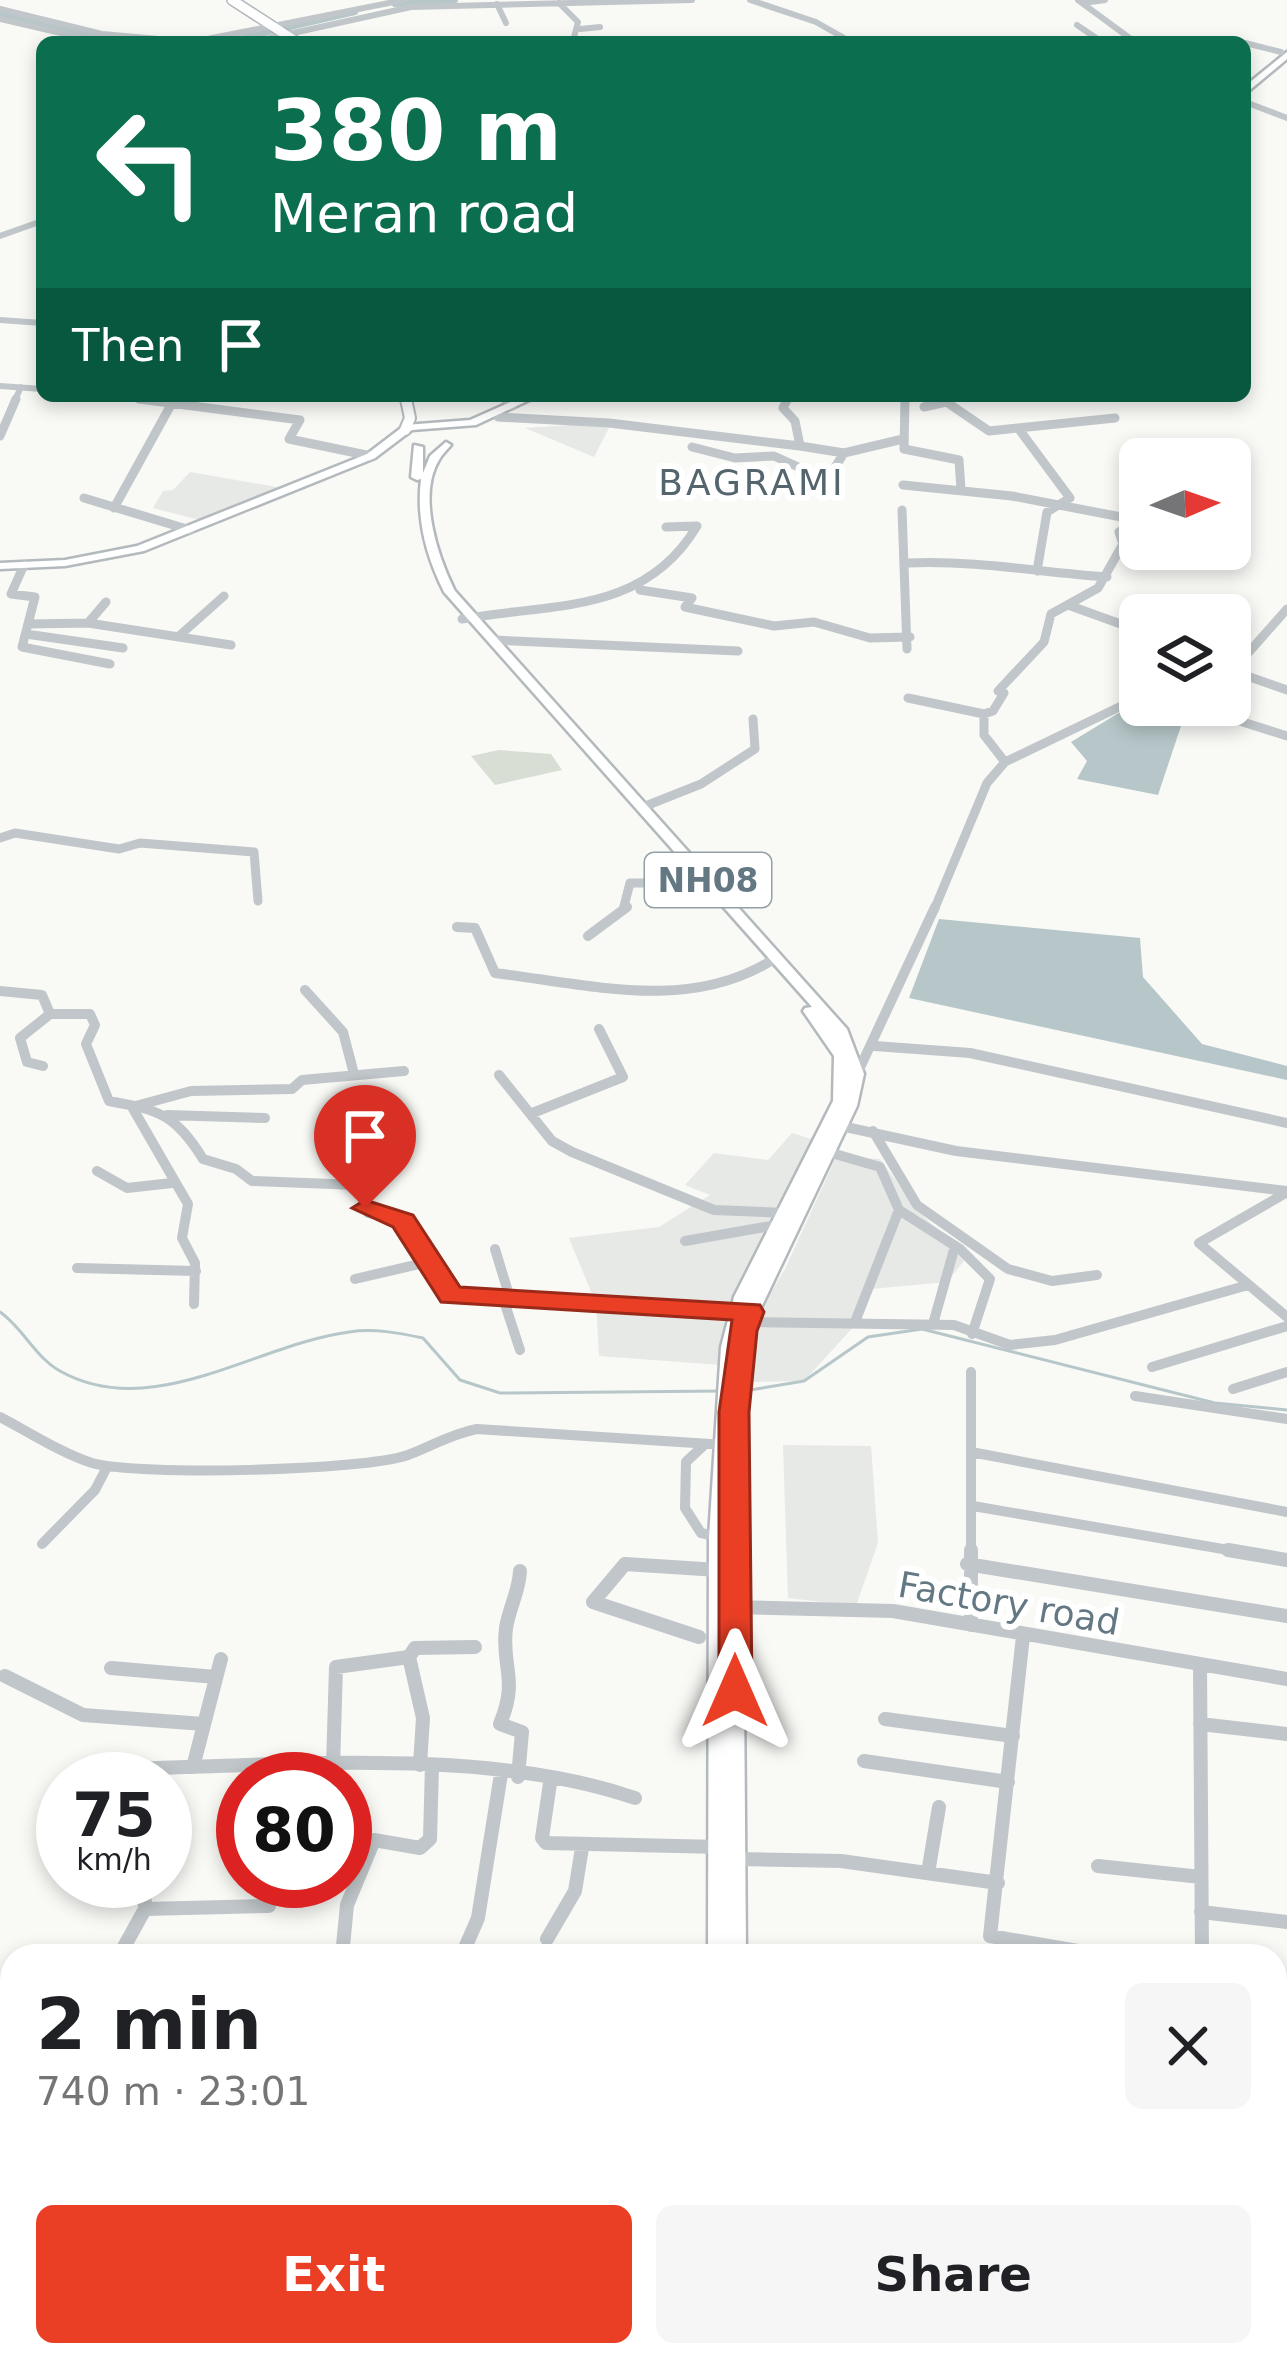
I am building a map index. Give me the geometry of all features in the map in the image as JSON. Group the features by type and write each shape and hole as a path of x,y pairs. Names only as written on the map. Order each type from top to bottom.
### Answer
{"highway":[{"path":"1251,82 1285,51"},
{"path":"0,566 119,555 191,531 371,456 403,433 430,422 472,423 505,402"},
{"path":"386,449 449,444 529,402"},
{"path":"446,424 459,435 449,444"},
{"path":"403,433 416,447"},
{"name":"NH08","path":"423,506 427,470 449,444"},
{"name":"NH08","path":"416,447 430,576 850,1048 856,1074 841,1126 789,1218"},
{"name":"NH08","path":"467,618 494,640 588,751"},
{"name":"NH08","path":"690,867 698,883 806,999 842,1056 840,1101 734,1347 721,1445 728,1607 727,1944"},
{"name":"NH08","path":"725,1537 718,1570 728,1607"}],"main road":[{"path":"232,0 284,35"},
{"path":"403,433 409,412 406,402"},
{"path":"409,412 430,422"}],"street":[{"path":"356,0 371,4"},
{"path":"212,36 404,0"},
{"path":"279,36 411,7 692,0"},
{"path":"751,0 816,22 840,36"},
{"path":"1080,2 1105,0"},
{"path":"1080,2 1127,36"},
{"path":"559,3 580,29"},
{"path":"496,4 506,23"},
{"path":"0,9 123,36"},
{"path":"0,20 73,36"},
{"path":"1077,25 1093,36"},
{"path":"580,29 600,27"},
{"path":"576,36 580,29"},
{"path":"1251,44 1285,51"},
{"path":"1251,104 1287,115"},
{"path":"0,236 36,222"},
{"path":"0,320 36,323"},
{"path":"0,386 36,388"},
{"path":"0,436 21,387"},
{"path":"164,402 300,420 289,439 371,456"},
{"path":"786,402 784,408 795,422 800,446"},
{"path":"906,402 906,451 961,462 961,490"},
{"path":"924,407 945,402"},
{"path":"950,402 988,431 1115,418"},
{"path":"114,508 172,403"},
{"path":"498,417 609,423 844,453 903,439"},
{"path":"1018,428 1070,498 1047,512 1037,571"},
{"path":"692,447 735,458 775,456 827,480 844,453"},
{"path":"903,485 1062,504 1137,520 1119,532 1123,544 1107,577 1045,622 1044,643 1004,680 998,691 1004,693 993,711 984,714 908,698"},
{"path":"84,498 191,531"},
{"path":"902,510 907,650"},
{"path":"467,618 600,601 637,589 686,553 697,526 666,527"},
{"path":"907,563 978,560 1107,577"},
{"path":"24,565 11,594 35,597 24,648 110,664"},
{"path":"637,589 692,598 686,607 722,610 774,626 814,622 870,638 910,637"},
{"path":"179,636 224,596"},
{"path":"88,623 106,602"},
{"path":"1068,605 1119,623"},
{"path":"1251,650 1287,609"},
{"path":"27,629 88,623 231,645"},
{"path":"27,629 123,648"},
{"path":"494,640 738,651"},
{"path":"1251,677 1287,690"},
{"path":"856,1074 874,1048 987,782 1005,762 1119,707"},
{"path":"984,714 984,735 1005,762"},
{"path":"636,804 700,784 755,749 753,719"},
{"path":"1251,725 1287,736"},
{"path":"0,838 15,833 119,849 140,843 254,852 258,901"},
{"path":"588,936 628,906 630,883 698,883"},
{"path":"457,927 475,928 491,971 650,992 662,986 683,994 736,983 770,962"},
{"path":"305,990 343,1032 354,1074"},
{"path":"0,991 42,995 50,1014"},
{"path":"43,1066 27,1062 19,1044 30,1026 50,1014 81,1011 95,1019 86,1045 109,1101 156,1108 202,1159 236,1169 249,1180 357,1185 368,1213 403,1221 451,1296 506,1295 838,1327 855,1322 954,1325 1010,1345 1055,1340 1248,1285"},
{"path":"530,1114 622,1077 599,1029"},
{"path":"850,1048 970,1053 1287,1123"},
{"path":"132,1107 191,1091 292,1089 302,1080 404,1071"},
{"path":"499,1075 552,1142 714,1210 789,1218"},
{"path":"132,1107 172,1184 188,1204 178,1228 196,1271 194,1304"},
{"path":"167,1115 265,1118"},
{"path":"841,1126 956,1151 1287,1192"},
{"path":"873,1131 917,1205 1008,1269 1052,1281 1097,1275"},
{"path":"828,1152 880,1167 899,1210 955,1246 990,1279 972,1334"},
{"path":"98,1171 127,1188 172,1184"},
{"path":"1152,1367 1286,1316 1199,1243 1287,1192"},
{"path":"855,1322 899,1210"},
{"path":"685,1241 789,1218"},
{"path":"933,1324 955,1246"},
{"path":"495,1249 520,1350"},
{"path":"355,1279 428,1262"},
{"path":"77,1268 196,1271"},
{"path":"970,1625 971,1372"},
{"path":"1233,1389 1287,1372"},
{"path":"1136,1396 1287,1419"},
{"path":"0,1417 107,1467 325,1469 408,1455 443,1436 477,1429 721,1445"},
{"path":"721,1445 686,1462 685,1508 701,1533 725,1537"},
{"path":"971,1452 1287,1512"},
{"path":"42,1544 94,1490 107,1467"},
{"path":"973,1506 1287,1559"},
{"path":"699,1636 593,1602 625,1564 718,1570"},
{"path":"967,1564 1287,1616"},
{"path":"518,1777 522,1732 500,1724 513,1692 506,1628 519,1594 520,1571"},
{"name":"Factory road","path":"728,1607 893,1611 1287,1679"},
{"path":"1023,1636 991,1938 1030,1944"},
{"path":"343,1944 347,1905 374,1840 420,1848 430,1839 423,1718 409,1657 415,1648 475,1647"},
{"path":"333,1752 336,1667 409,1657"},
{"path":"216,1766 193,1766 221,1659"},
{"path":"1200,1665 1202,1944"},
{"path":"111,1668 216,1677"},
{"path":"5,1676 83,1715 204,1724"},
{"path":"885,1719 1013,1736"},
{"path":"1200,1724 1287,1734"},
{"path":"864,1761 1008,1782"},
{"path":"372,1766 426,1765 597,1785 635,1798"},
{"path":"467,1944 478,1918 501,1774"},
{"path":"550,1783 543,1841 582,1848 841,1862 998,1882"},
{"path":"928,1873 939,1808"},
{"path":"547,1939 575,1891 582,1848"},
{"path":"1098,1866 1201,1877"},
{"path":"126,1944 145,1909 171,1915 216,1906"},
{"path":"1201,1912 1287,1922"}],"shaded area":[{"path":"610,426 594,457 525,428"},
{"path":"190,472 277,487 261,499 203,521 153,508 163,491 173,490"},
{"path":"1119,713 1119,726 1181,726 1158,795 1077,779 1087,761 1071,742"},
{"path":"499,750 551,754 562,770 495,785 471,756"},
{"path":"939,919 1140,938 1143,977 1202,1044 1287,1066 1287,1080 909,998"},
{"path":"792,1133 814,1140 721,1365 599,1356 596,1304 569,1238 659,1227 710,1195 685,1185 714,1153 768,1160"},
{"path":"836,1157 880,1159 918,1211 967,1257 947,1282 871,1289 858,1322 804,1381 750,1382 756,1317 785,1269"},
{"path":"783,1445 871,1446 878,1543 856,1606 788,1598"}],"waterway":[{"path":"395,4 455,0"},
{"path":"252,36 355,12"},
{"path":"0,14 91,36"},
{"path":"0,1312 60,1371 95,1385 131,1389 204,1376 314,1339 368,1331 423,1338 460,1380 500,1393 722,1391"},
{"path":"744,1391 804,1381 868,1337 922,1329 1215,1403 1287,1410"}],"district":[{"name":"BAGRAMI","path":"752,482"}],"route":[{"path":"365,1208 368,1213 403,1221 451,1296 630,1301 750,1312 742,1331 734,1412 735,1691"}]}
